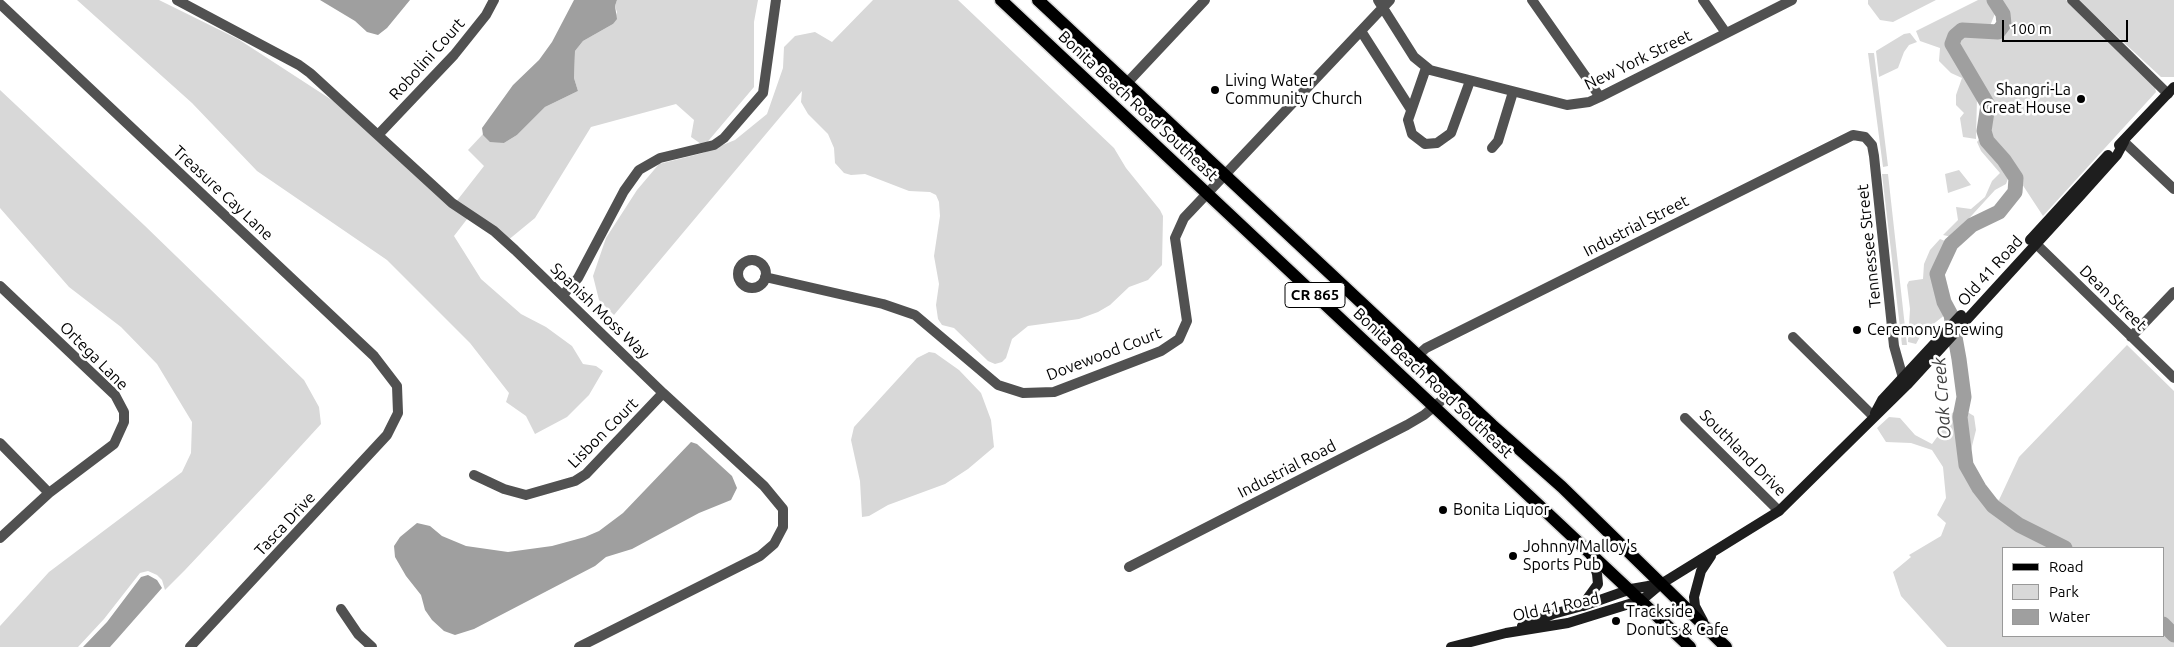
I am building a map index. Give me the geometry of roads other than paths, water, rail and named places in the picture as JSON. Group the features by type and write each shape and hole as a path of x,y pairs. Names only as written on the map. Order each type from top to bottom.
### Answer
{"main road":[{"name":"Bonita Beach Road Southeast","path":"1001,0 1434,407 1631,589 1690,647"},
{"name":"Bonita Beach Road Southeast","path":"1038,0 1417,356 1562,487 1726,647"}],"street":[{"name":"Spanish Moss Way","path":"177,0 299,65 452,203 494,231 563,295 663,393 764,486 783,509 783,527 774,544 760,556 579,647"},
{"name":"Robolini Court","path":"378,135 454,55 486,14 494,0"},
{"path":"563,295 578,278 624,191 639,170 660,158 714,144 724,138 763,93 776,0"},
{"path":"1127,84 1205,0"},
{"path":"1532,0 1600,97"},
{"path":"1703,0 1726,33"},
{"name":"New York Street","path":"1426,68 1567,105 1589,102 1792,0"},
{"path":"2072,0 2171,91"},
{"path":"1384,3 1414,57 1426,68 1410,108 1408,125 1416,139 1431,145 1442,141 1451,132 1470,81"},
{"name":"Dovewood Court","path":"765,277 883,304 915,315 998,385 1023,393 1054,392 1161,351 1179,339 1187,321 1175,238 1184,218 1361,31 1384,3"},
{"name":"Treasure Cay Lane","path":"0,4 374,356 397,386 396,418"},
{"path":"1361,31 1410,108"},
{"name":"Old 41 Road","path":"1451,647 1506,633 1568,623 1642,600 1661,584 1779,511 1799,493 1873,416 1886,407 1940,344 2033,242 2117,155 2124,142 2171,91"},
{"path":"1492,148 1498,141 1513,92"},
{"name":"Industrial Street","path":"1417,356 1426,348 1820,150 1854,135 1865,137 1869,141"},
{"name":"Tennessee Street","path":"1869,141 1874,156 1894,346 1903,378"},
{"path":"2124,142 2174,190"},
{"name":"Dean Street","path":"2033,242 2174,378"},
{"name":"Ortega Lane","path":"0,286 115,395 124,412 124,422 114,444 49,493 0,538"},
{"path":"2131,337 2174,292"},
{"path":"1793,336 1873,416"},
{"name":"Old 41 Road","path":"1873,416 1882,400 1940,344"},
{"name":"Industrial Road","path":"1129,567 1400,429 1434,407 1454,390"},
{"name":"Lisbon Court","path":"474,475 504,489 526,495 575,481 586,474 663,393"},
{"name":"Tasca Drive","path":"190,647 380,444 396,418"},
{"name":"Southland Drive","path":"1685,418 1779,511"},
{"path":"0,443 49,493"},
{"path":"1582,606 1598,584 1598,574 1588,550"},
{"path":"1714,552 1701,570 1694,597 1699,616 1714,636"},
{"name":"Old 41 Road","path":"1506,633 1553,614 1631,589 1661,584"},
{"path":"341,609 358,634 372,647"}],"water":[{"path":"320,0 410,0 387,28 378,35 367,32 355,21"},
{"path":"574,0 617,0 615,6 617,19 613,24 583,41 575,51 574,78 578,91 545,107 517,135 504,143 490,142 483,135 482,128 513,85 539,60 552,42"},
{"path":"691,442 697,444 732,476 737,488 731,500 699,513 632,549 606,557 595,566 474,629 455,635 444,631 432,620 425,610 421,595 406,576 395,557 394,546 400,537 417,523 430,526 442,536 466,546 508,552 552,546 585,537 599,531 623,513"},
{"path":"148,575 157,580 162,588 110,647 83,647 107,622 141,577"}],"waterway":[{"name":"Oak Creek","path":"1994,0 2003,14 2004,24 1998,32 1962,30 1955,36 1952,44 1988,105 1984,131 1987,141 2004,160 2016,178 2015,192 1999,212 1972,225 1951,244 1937,274 1944,302 1951,315 1959,359 1964,397 1960,417 1966,465 1979,488 1993,506 2019,525 2063,547"},
{"name":"Oak Creek","path":"2164,625 2174,635"}],"place":[{"name":"Living Water Community Church","path":"1215,90"},
{"name":"Shangri-La Great House","path":"2081,99"},
{"name":"Ceremony Brewing","path":"1857,330"},
{"name":"Bonita Liquor","path":"1443,510"},
{"name":"Johnny Malloy's Sports Pub","path":"1513,556"},
{"name":"Trackside Donuts & Cafe","path":"1616,621"}]}
